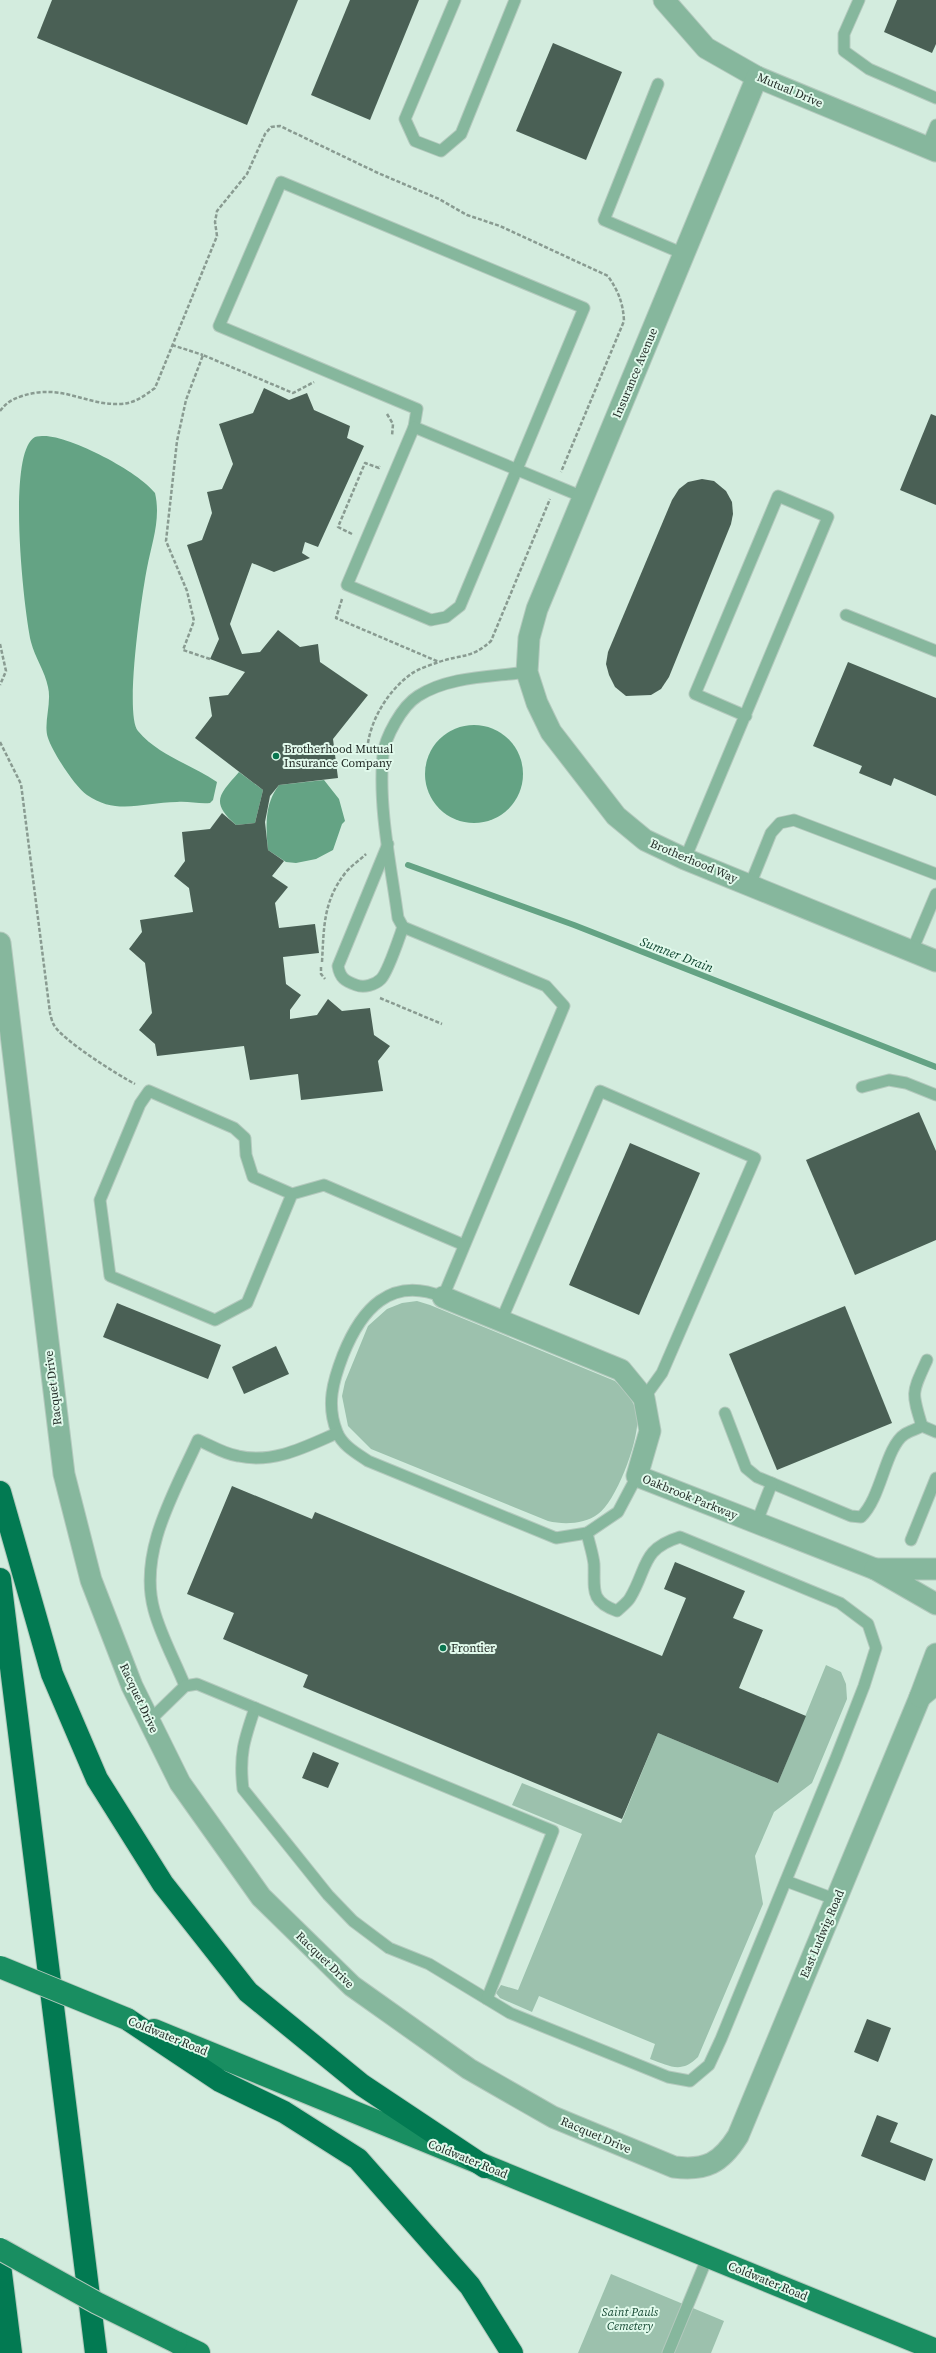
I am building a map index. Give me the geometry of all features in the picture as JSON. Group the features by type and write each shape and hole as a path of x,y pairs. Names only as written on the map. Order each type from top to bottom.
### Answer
{"highway":[{"path":"0,1492 52,1674 97,1779 163,1884 248,1992 362,2085 485,2167"},
{"path":"0,1579 96,2353"},
{"path":"127,2019 220,2081 284,2112 358,2159 470,2286 512,2353"},
{"path":"0,2265 11,2353"},
{"path":"0,2336 6,2312"}],"main road":[{"name":"Coldwater Road","path":"0,1967 485,2167 708,2256 936,2350"},
{"path":"0,2249 97,2303 199,2353"}],"street":[{"name":"Mutual Drive","path":"664,0 706,48 757,77 931,149"},
{"name":"Insurance Avenue","path":"527,672 529,638 537,609 757,77"},
{"name":"Brotherhood Way","path":"527,672 537,703 551,732 616,816 645,840 685,859 936,961"},
{"name":"Racquet Drive","path":"0,942 64,1474 91,1580 132,1686 180,1783 261,1897 352,1986 469,2069 553,2117 674,2167 693,2170 712,2164"},
{"name":"Oakbrook Parkway","path":"443,1297 621,1370 644,1398 650,1431 637,1476 756,1524 875,1569 936,1604"},
{"name":"Oakbrook Parkway","path":"875,1569 936,1569"},
{"name":"East Ludwig Road","path":"712,2164 730,2149 738,2136 836,1900 928,1691 936,1654"}],"lane":[{"path":"455,0 405,119 415,141 441,151 461,134 515,0"},
{"path":"859,0 844,34 844,51 869,69 936,98"},
{"path":"658,84 604,220 684,254"},
{"path":"931,149 936,125"},
{"path":"281,182 584,308 460,606 446,617 431,620 347,584 414,427 417,409 219,326 281,182"},
{"path":"414,427 584,497"},
{"path":"685,859 746,716 828,517 778,496 695,694 746,716"},
{"path":"846,615 936,651"},
{"path":"527,672 447,683 417,696 394,722 383,753 382,786 388,843 398,918 403,927 546,986 564,1006 443,1297 411,1289 390,1294 370,1307 359,1321 349,1338 333,1380 331,1398 332,1416 337,1433 350,1449 368,1461 556,1538 587,1533 618,1512 637,1476"},
{"path":"750,885 771,833 780,824 794,820 936,874"},
{"path":"388,843 338,966 340,976 346,982 359,987 370,986 382,978 403,927"},
{"path":"912,951 936,894"},
{"path":"862,1087 890,1080 906,1083 936,1095"},
{"path":"292,1194 247,1303 214,1320 110,1276 100,1200 140,1104 149,1091 234,1128 245,1138 246,1155 253,1177 292,1194 324,1185 464,1245"},
{"path":"501,1321 600,1091 755,1158 662,1373 644,1398"},
{"path":"927,1360 914,1389 913,1399 922,1426 936,1432"},
{"path":"725,1413 746,1468 757,1477 851,1516 861,1517 870,1509 896,1445 904,1435 922,1426"},
{"path":"185,1686 154,1609 150,1572 157,1534 198,1440 237,1456 268,1459 300,1449 337,1433"},
{"path":"911,1540 936,1478"},
{"path":"756,1524 772,1483"},
{"path":"255,1708 242,1746 241,1767 243,1789 328,1895 353,1921 389,1948 429,1964 510,2013 668,2077 690,2081 709,2065 786,1880 864,1686 876,1648 868,1624 840,1603 680,1537 665,1542 649,1556 629,1599 617,1611 603,1606 593,1590 594,1562 587,1533"},
{"path":"149,1721 185,1686 197,1684 553,1831 487,1999"},
{"path":"786,1880 836,1900"},
{"path":"668,2353 708,2256"}],"path":[{"path":"172,345 203,355 293,393 315,382"},
{"path":"203,355 186,400 177,441 166,541 187,591 194,621 183,650 210,659"},
{"path":"384,410 392,424 392,437 390,443"},
{"path":"350,541 353,534 338,527 365,463 379,468 382,462"},
{"path":"340,594 343,601 336,618 440,662"},
{"path":"0,644 6,671 0,685"},
{"path":"0,742 22,784 50,1013 54,1025 62,1034 115,1074 149,1091"}],"green space":[{"path":"417,1301 615,1381 626,1392 634,1404 637,1414 635,1437 620,1482 613,1496 598,1514 587,1520 574,1523 548,1521 371,1449 348,1426 342,1396 345,1382 368,1326 387,1309 402,1303"},
{"path":"826,1665 841,1672 846,1684 847,1699 812,1783 774,1812 755,1856 763,1904 698,2057 692,2062 681,2067 669,2066 650,2059 655,2044 539,1996 532,2012 500,1998 496,1993 501,1985 518,1990 582,1834 512,1805 522,1783 621,1823 658,1733 778,1783"},
{"name":"Saint Pauls Cemetery","path":"611,2274 724,2321 711,2353 578,2353"}],"shaded area":[{"path":"44,436 56,438 87,448 135,475 155,493 157,512 155,530 147,568 135,652 133,679 134,720 138,731 146,740 165,753 217,782 213,800 210,803 181,802 120,806 109,805 98,801 87,795 76,785 50,744 46,726 49,700 48,687 45,675 31,642 28,625 22,568 19,501 21,471 26,449 35,437"},
{"path":"474,725 493,729 509,739 519,755 523,774 519,793 509,809 493,819 474,823 455,819 439,809 429,793 425,774 429,755 439,739 455,729"},
{"path":"239,772 263,790 255,823 236,825 228,817 220,804 222,793"},
{"path":"324,780 339,799 345,821 342,824 333,850 316,859 296,863 286,862 268,850 267,816 268,808 274,793 279,785"}],"building":[{"path":"52,0 298,0 247,125 37,38"},
{"path":"350,0 419,0 370,120 311,95"},
{"path":"897,0 936,0 936,44 932,53 884,32"},
{"path":"553,43 622,72 586,160 516,131"},
{"name":"Brotherhood Mutual Insurance Company","path":"264,388 289,400 307,393 314,410 350,426 347,438 364,446 318,547 305,542 302,553 310,558 274,572 252,563 230,624 242,654 260,652 278,630 300,647 318,644 320,662 368,695 333,739 338,778 279,785 270,796 265,822 268,850 284,861 272,876 288,887 275,903 279,928 315,924 319,953 283,957 286,984 301,995 290,1010 290,1019 317,1015 328,999 342,1011 370,1008 374,1035 390,1046 378,1061 383,1091 301,1100 298,1074 250,1080 244,1046 157,1056 155,1044 139,1030 152,1013 145,963 129,949 142,932 140,920 193,912 189,888 174,876 185,861 182,832 210,829 222,813 236,825 255,823 263,790 195,738 212,716 209,697 228,695 245,672 210,659 219,639 187,545 202,540 212,513 207,492 222,489 233,464 219,424 253,413"},
{"path":"931,414 936,416 936,505 900,490"},
{"path":"702,479 714,481 726,491 732,502 733,514 731,524 669,677 661,689 651,695 626,696 615,687 609,675 606,664 608,652 672,500 679,489 688,482"},
{"path":"848,662 936,698 936,796 894,778 891,786 859,773 862,766 813,746"},
{"path":"919,1112 936,1151 936,1240 855,1275 806,1160"},
{"path":"630,1143 700,1173 639,1315 569,1285"},
{"path":"117,1303 221,1345 208,1379 103,1337"},
{"path":"845,1306 892,1423 777,1470 729,1354"},
{"path":"276,1346 289,1374 244,1394 232,1367"},
{"name":"Frontier","path":"232,1486 312,1519 315,1512 662,1656 686,1598 664,1589 675,1562 745,1591 733,1618 763,1630 739,1688 806,1716 778,1783 658,1733 622,1819 303,1687 308,1675 223,1639 234,1613 187,1594"},
{"path":"313,1752 339,1763 328,1788 302,1778"},
{"path":"867,2019 891,2028 878,2062 854,2052"},
{"path":"877,2115 898,2123 890,2142 933,2159 925,2181 861,2156"}],"waterway":[{"name":"Sumner Drain","path":"408,865 574,925 936,1067"}],"place":[{"name":"Brotherhood Mutual Insurance Company","path":"276,756"},
{"name":"Frontier","path":"443,1648"}]}
